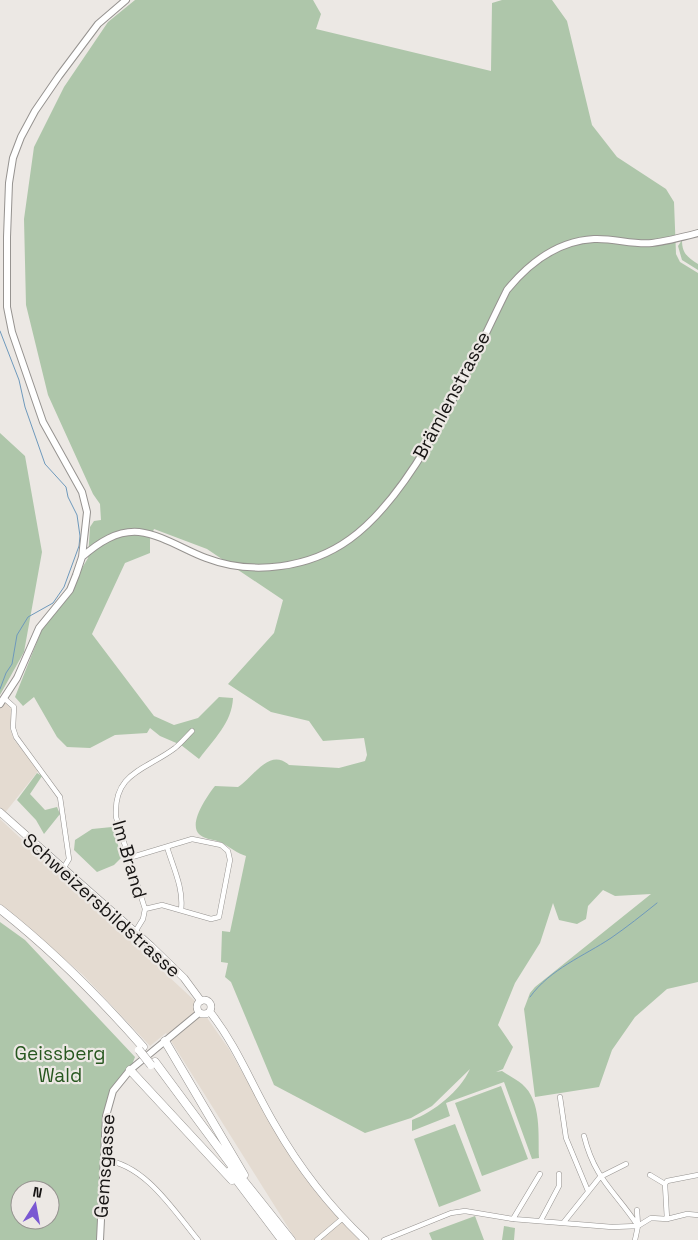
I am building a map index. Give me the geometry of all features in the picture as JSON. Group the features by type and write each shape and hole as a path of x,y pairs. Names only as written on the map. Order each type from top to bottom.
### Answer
{"highway":[{"path":"0,909 50,952 110,1009 153,1063 256,1201 282,1240"},
{"path":"165,1041 256,1201"},
{"path":"130,1070 291,1240"}],"main road":[{"name":"Schweizersbildstrasse","path":"0,812 184,978 201,1001"},
{"path":"210,1012 204,1015 199,1013 197,1006 201,1001 206,1000 210,1003 210,1012 230,1043 291,1150 344,1218 365,1240"}],"street":[{"path":"63,869 69,858 60,797 16,737 13,728 14,707 2,701 18,678 39,628 70,590 82,557 87,512 82,492 43,422 20,360 8,315 7,237 9,183 13,158 21,137 35,111 98,24 126,0"},
{"name":"Brämlenstrasse","path":"82,557 96,544 113,535 138,532 163,539 206,558 231,566 277,567 327,553 361,530 399,488 428,443 506,290 522,272 549,252 594,239 651,243 698,233"},
{"name":"Im Brand","path":"134,932 143,919 145,909 116,817 115,803 119,787 130,775 176,747 192,731"},
{"path":"129,858 192,839 221,845 228,851 230,860 219,916 211,919 162,906 145,909"},
{"path":"167,847 179,886 182,901 181,910"},
{"name":"Gemsgasse","path":"100,1240 107,1108 118,1083 130,1070 199,1013"},
{"path":"560,1097 566,1138 588,1191"},
{"path":"584,1136 590,1158 600,1177 638,1226"},
{"path":"104,1160 114,1162 140,1176 158,1192 198,1240"},
{"path":"564,1222 600,1177 626,1164"},
{"path":"513,1219 540,1174"},
{"path":"541,1220 559,1186 559,1174"},
{"path":"650,1175 665,1184"},
{"path":"665,1184 667,1181 698,1175"},
{"path":"665,1184 667,1219"},
{"path":"635,1240 638,1226 637,1210"},
{"path":"384,1240 451,1213 465,1211 513,1219 612,1227 638,1226 650,1218 667,1219 687,1214 698,1214"},
{"path":"318,1240 344,1218"}],"shaded area":[{"path":"6,702 13,710 10,728 14,740 39,770 0,819 0,708"},
{"path":"0,819 196,1002 229,1049 292,1160 331,1210 359,1240 296,1240 166,1033 150,1046 83,975 0,904"}],"green space":[{"path":"135,0 313,0 321,14 316,29 491,71 492,3 502,0 552,0 567,21 592,125 617,157 666,189 674,202 676,254 680,262 698,273 698,982 667,989 635,1017 612,1050 599,1087 535,1097 524,1009 530,993 651,894 615,896 603,890 588,906 586,919 577,924 559,920 553,903 540,943 515,983 498,1025 513,1047 503,1069 496,1072 502,1071 520,1082 533,1100 538,1119 539,1158 532,1159 504,1082 446,1103 450,1116 412,1131 412,1120 429,1112 446,1100 460,1085 470,1069 432,1106 411,1118 365,1133 274,1085 231,982 225,977 228,963 221,962 222,931 230,932 246,856 219,842 200,835 196,825 197,818 203,803 215,786 238,787 268,762 282,760 289,765 339,768 365,761 367,755 364,738 323,741 309,721 271,712 228,684 274,633 283,600 207,549 154,529 150,539 150,553 125,563 92,634 154,716 174,725 198,718 219,697 233,698 232,707 225,723 199,759 181,745 160,736 150,728 147,733 115,735 90,748 67,747 57,737 34,697 23,706 15,697 42,629 60,605 88,558 90,527 94,521 101,520 100,504 93,494 48,395 26,305 24,219 34,147 64,87 108,22"},
{"path":"682,240 684,251 688,257 698,264 698,270 682,260 678,246"},
{"path":"0,433 25,456 42,552 24,652 0,695"},
{"path":"37,773 42,776 30,794 45,810 57,807 60,814 44,834 36,820 17,800"},
{"path":"112,827 122,857 114,865 97,872 74,850 75,840 92,829"},
{"name":"Geissberg Wald","path":"0,922 25,940 135,1057 130,1070 110,1100 100,1240 0,1240"},
{"path":"501,1086 528,1159 482,1176 455,1103"},
{"path":"455,1124 481,1191 439,1207 414,1139"},
{"path":"475,1216 484,1240 432,1240 429,1233"},
{"path":"504,1226 515,1228 514,1240 502,1240"}],"waterway":[{"path":"0,331 19,380 25,407 45,464 66,487 68,497 77,515 80,536 79,546 64,587 53,603 28,617 17,635 12,664 6,673 0,689"},
{"path":"530,997 538,987 557,971 611,938 657,903"}]}
